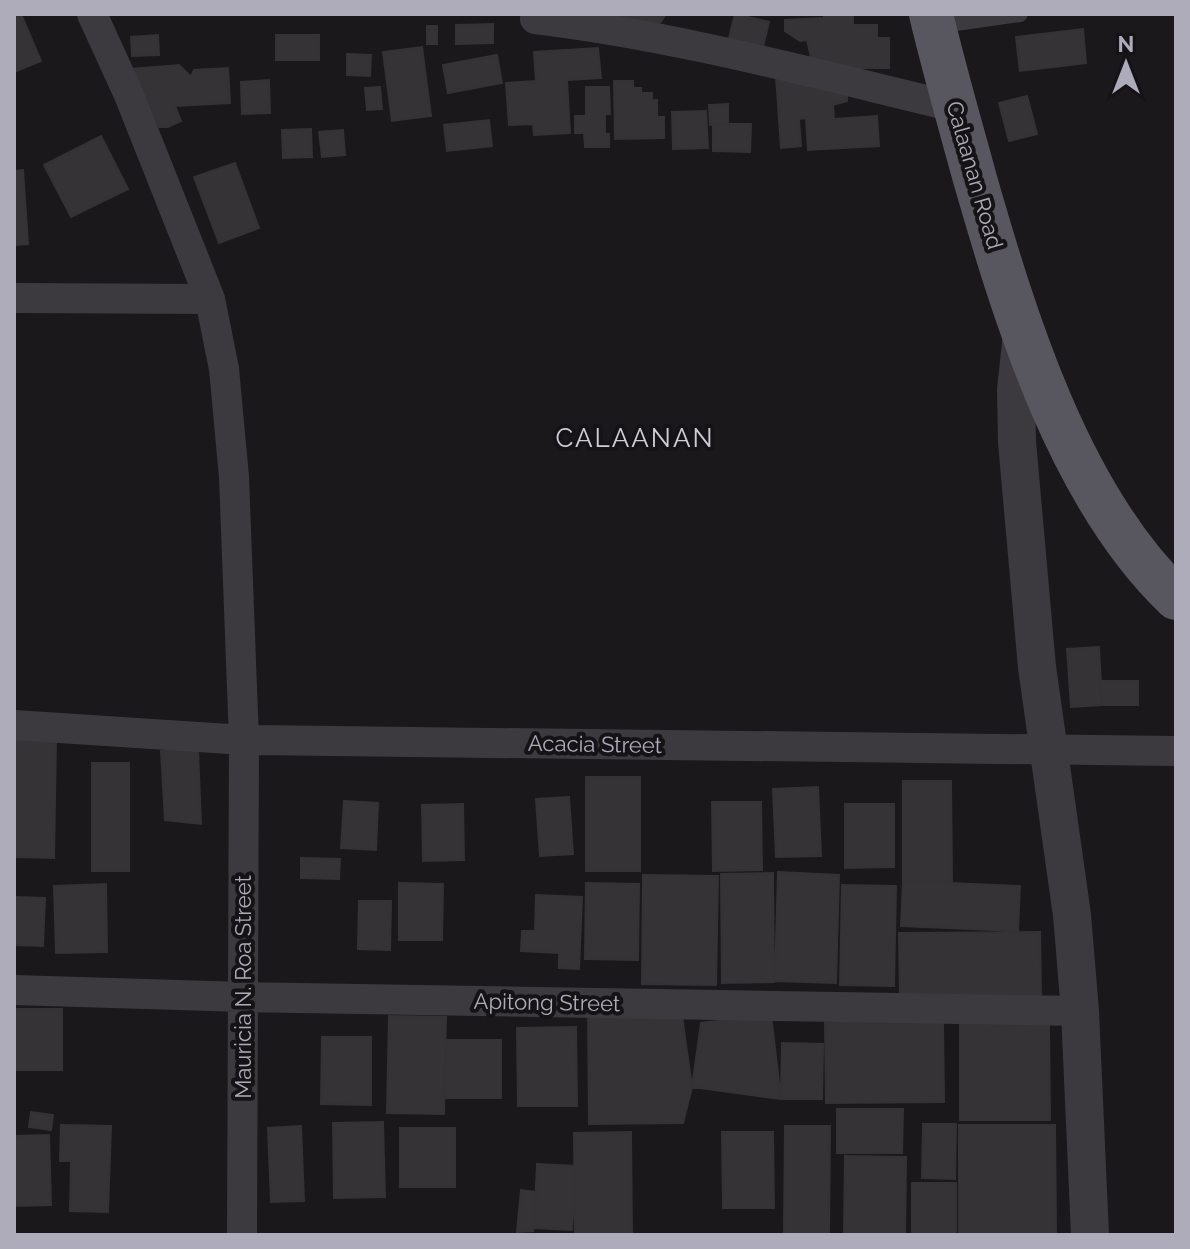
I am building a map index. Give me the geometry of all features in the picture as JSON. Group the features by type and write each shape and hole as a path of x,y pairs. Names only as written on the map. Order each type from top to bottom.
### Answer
{"main road":[{"name":"Calaanan Road","path":"932,20 1022,334 1064,432 1096,493 1129,543 1176,598"}],"street":[{"name":"Mauricia N. Roa Street","path":"92,14 135,109 210,299 224,369 234,477 244,740 242,1235"},
{"path":"535,19 603,27 686,44 955,107"},
{"path":"14,298 210,299"},
{"path":"1022,334 1016,390 1017,442 1036,651 1072,915 1080,1011 1090,1235"},
{"name":"Acacia Street","path":"14,725 244,740 1176,751"},
{"name":"Apitong Street","path":"14,990 244,997 1080,1011"}],"lane":[{"path":"932,20 1020,14"}],"building":[{"path":"14,14 21,14 41,61 14,72"},
{"path":"599,14 666,14 656,29"},
{"path":"735,14 769,22 762,51 728,42"},
{"path":"824,14 853,14 853,25 877,25 877,38 889,38 889,68 819,68 811,57 807,40 800,41 785,31 785,20 824,18"},
{"path":"493,24 493,43 456,44 456,25"},
{"path":"427,26 437,26 437,44 427,44"},
{"path":"1083,29 1086,63 1020,71 1016,37"},
{"path":"158,35 159,55 132,56 131,37"},
{"path":"276,35 319,35 319,60 276,60"},
{"path":"422,47 431,116 392,121 383,52"},
{"path":"598,48 601,78 567,80 570,133 534,135 533,124 509,125 506,83 536,81 534,52"},
{"path":"347,54 371,55 370,76 347,75"},
{"path":"497,55 502,83 448,93 443,65"},
{"path":"179,65 191,77 194,70 228,68 230,103 175,106 181,121 159,127 132,69"},
{"path":"776,77 847,95 847,101 833,105 834,119 877,116 879,146 808,150 806,118 799,119 801,146 781,148"},
{"path":"269,80 270,113 242,114 241,82"},
{"path":"614,81 633,81 633,88 641,88 641,93 652,93 652,100 657,100 657,117 664,117 664,138 615,139"},
{"path":"380,87 382,109 367,110 365,88"},
{"path":"586,87 609,87 610,114 605,114 605,134 609,134 609,147 585,147 584,133 575,133 575,116 586,116"},
{"path":"1027,96 1037,134 1009,141 999,103"},
{"path":"728,104 728,124 710,125 709,105"},
{"path":"706,111 708,148 673,149 672,112"},
{"path":"489,120 492,146 447,151 444,125"},
{"path":"713,124 751,124 750,152 713,151"},
{"path":"311,129 312,157 283,158 282,130"},
{"path":"343,130 345,155 322,157 319,132"},
{"path":"101,136 128,189 71,217 44,165"},
{"path":"235,163 259,228 219,243 194,177"},
{"path":"23,170 28,244 14,245 14,171"},
{"path":"1099,647 1102,705 1071,707 1067,649"},
{"path":"1100,681 1138,681 1138,705 1102,705"},
{"path":"14,738 56,739 54,858 14,857"},
{"path":"198,750 201,824 165,820 161,751"},
{"path":"92,763 129,763 129,871 92,871"},
{"path":"586,777 640,777 640,871 586,871"},
{"path":"903,781 951,781 952,881 903,881"},
{"path":"818,787 821,856 776,857 773,789"},
{"path":"569,797 573,854 540,856 536,799"},
{"path":"344,801 378,803 376,850 341,848"},
{"path":"712,802 761,802 762,870 713,871"},
{"path":"463,804 464,860 423,861 422,805"},
{"path":"845,804 894,804 894,867 845,868"},
{"path":"301,858 340,859 339,879 301,878"},
{"path":"778,872 839,875 836,983 775,981"},
{"path":"773,873 774,982 722,983 721,874"},
{"path":"643,875 718,876 716,985 642,984"},
{"path":"903,881 1020,886 1018,931 901,926"},
{"path":"399,883 443,884 442,940 399,940"},
{"path":"586,883 639,884 638,960 585,959"},
{"path":"106,884 107,952 56,953 54,886"},
{"path":"842,885 896,886 894,986 840,985"},
{"path":"536,895 582,897 579,969 559,968 559,953 521,951 522,931 535,931"},
{"path":"14,897 45,898 43,946 14,945"},
{"path":"359,901 391,901 390,950 358,949"},
{"path":"1040,932 1041,996 900,997 899,933"},
{"path":"14,1009 62,1009 62,1070 14,1070"},
{"path":"681,1009 692,1087 683,1123 589,1124 588,1010"},
{"path":"771,1015 781,1099 692,1087 701,1023"},
{"path":"389,1016 446,1017 444,1114 387,1113"},
{"path":"943,1022 944,1102 826,1103 825,1023"},
{"path":"1049,1023 1050,1120 960,1120 960,1024"},
{"path":"576,1027 577,1106 518,1106 517,1028"},
{"path":"322,1037 371,1037 371,1105 321,1104"},
{"path":"446,1040 501,1040 501,1098 446,1098"},
{"path":"782,1043 823,1044 822,1099 781,1099"},
{"path":"837,1109 903,1109 902,1153 837,1153"},
{"path":"31,1112 53,1115 51,1130 29,1127"},
{"path":"383,1122 385,1197 334,1198 333,1123"},
{"path":"923,1124 956,1124 955,1179 922,1178"},
{"path":"61,1125 111,1126 108,1212 70,1211 71,1161 60,1161"},
{"path":"959,1125 1055,1125 1056,1235 959,1235"},
{"path":"301,1126 304,1201 271,1202 268,1128"},
{"path":"785,1126 830,1126 829,1235 784,1235"},
{"path":"400,1128 455,1128 455,1187 400,1187"},
{"path":"631,1132 632,1235 575,1235 574,1133"},
{"path":"722,1132 773,1132 774,1208 723,1208"},
{"path":"49,1135 51,1205 14,1206 14,1136"},
{"path":"845,1156 906,1157 905,1235 844,1235"},
{"path":"537,1164 575,1166 572,1230 534,1228"},
{"path":"912,1183 956,1183 956,1235 912,1235"},
{"path":"521,1190 536,1192 533,1231 517,1232"}],"district":[{"name":"CALAANAN","path":"635,438"}]}
